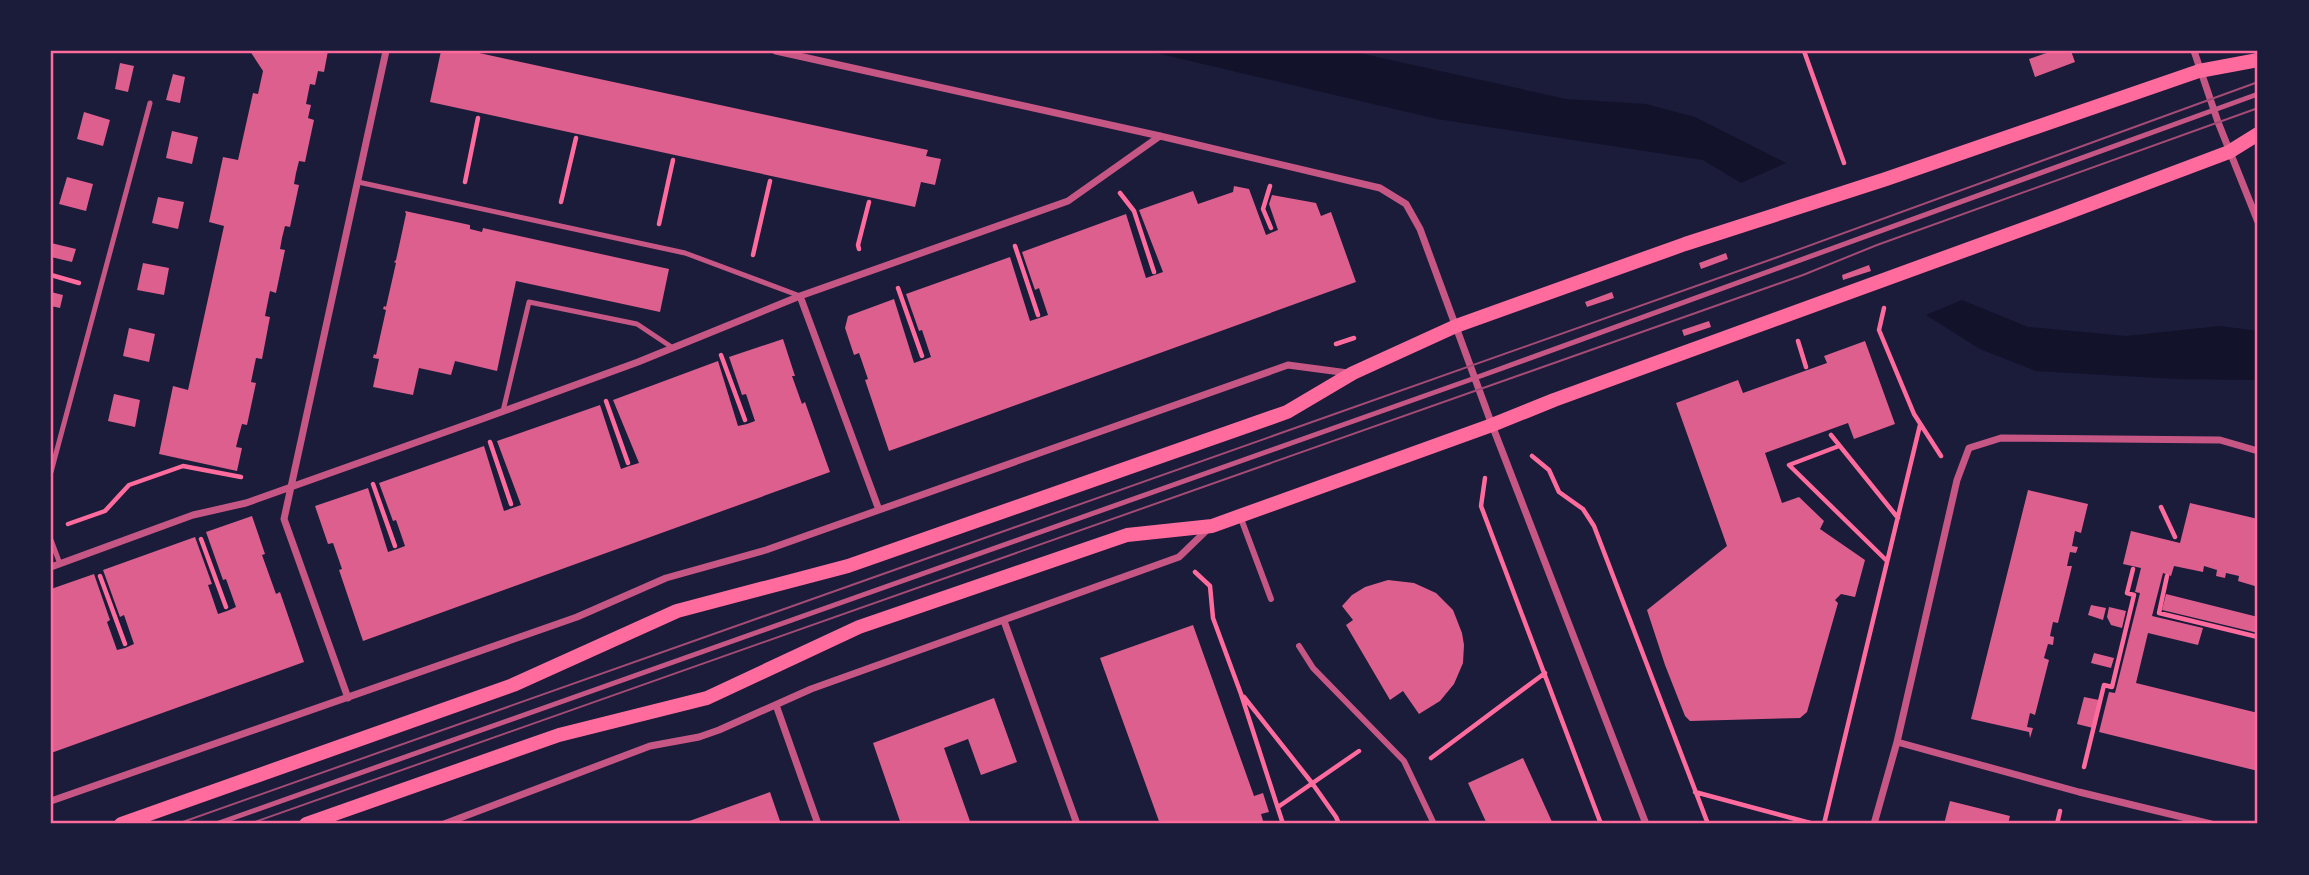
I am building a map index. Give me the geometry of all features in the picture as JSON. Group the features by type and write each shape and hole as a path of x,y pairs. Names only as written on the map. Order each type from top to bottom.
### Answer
{"main road":[{"path":"121,824 513,685 677,611 848,566 1287,412 1353,373 1456,326 1685,244 1886,179 2199,71 2257,60"},
{"path":"306,824 559,735 707,698 859,627 1127,535 1212,526 2229,152 2258,134"}],"street":[{"path":"348,698 284,519 386,51"},
{"path":"776,51 1380,188 1406,204 1420,229 1492,425 1646,824"},
{"path":"2194,51 2229,152 2258,222"},
{"path":"51,567 193,515 246,503 482,419 673,348 800,296 1068,201 1160,136"},
{"path":"800,296 879,510"},
{"path":"51,801 577,617 666,578 766,550 1288,365 1353,373"},
{"path":"1874,824 1897,742 1957,480 1969,448 2001,438 2220,440 2258,451"},
{"path":"1240,516 1271,599"},
{"path":"444,824 650,746 699,737 719,730 811,689 1179,557 1212,526"},
{"path":"1004,621 1077,824"},
{"path":"1299,646 1313,668 1404,761 1434,824"},
{"path":"776,705 818,824"},
{"path":"1897,742 2079,792 2211,824"}],"lane":[{"path":"216,824 1475,378 2258,94"},
{"path":"51,472 150,103"},
{"path":"358,183 685,253 800,296"},
{"path":"502,411 529,302 637,324 673,348"},
{"path":"51,540 60,564"}],"path":[{"path":"460,205 478,118"},
{"path":"556,225 576,138"},
{"path":"654,247 674,160"},
{"path":"1270,228 1263,209 1277,164"},
{"path":"1105,174 1134,211 1154,272"},
{"path":"744,275 752,261 770,181"},
{"path":"867,272 858,244 869,202"},
{"path":"1007,222 1038,315"},
{"path":"890,265 922,356"},
{"path":"1891,277 1880,330 1914,414 1957,480"},
{"path":"712,332 746,420"},
{"path":"598,376 628,463"},
{"path":"482,419 511,505"},
{"path":"1492,425 1481,506 1601,824"},
{"path":"1824,824 1920,425"},
{"path":"1831,435 1898,518"},
{"path":"1839,446 1789,465 1887,562"},
{"path":"1530,455 1549,470 1559,492 1583,509 1594,526 1708,824"},
{"path":"365,460 395,545"},
{"path":"62,526 105,511 129,485 183,466 243,477"},
{"path":"2161,507 2175,537"},
{"path":"193,515 226,607"},
{"path":"91,552 125,644"},
{"path":"1179,557 1210,586 1213,618 1283,824"},
{"path":"2079,792 2104,685 2112,687 2134,595 2127,593 2133,569"},
{"path":"2167,576 2159,613 2258,637"},
{"path":"1441,751 1545,673"},
{"path":"1241,694 1312,783 1339,824"},
{"path":"1278,807 1380,736"},
{"path":"1695,792 1814,824"}],"shaded area":[{"path":"1148,51 1350,51 1566,99 1646,104 1695,117 1786,163 1741,183 1703,160 1437,119"},
{"path":"1962,300 2028,327 2126,336 2220,326 2258,331 2258,380 2176,379 2036,371 1980,349 1926,315"}],"building":[{"path":"250,51 328,51 324,72 318,71 315,85 310,84 306,104 311,105 308,118 314,120 305,162 299,161 296,173 294,184 299,185 290,227 285,226 282,238 280,249 285,250 276,293 270,291 265,316 270,317 262,359 256,358 251,382 256,383 247,425 242,424 236,447 242,448 237,471 159,454 173,386 188,390 224,226 209,222 223,157 238,160 253,93 258,94 263,71"},
{"path":"441,51 470,51 928,150 926,156 941,159 935,185 921,182 915,207 430,102"},
{"path":"2052,51 2071,51 2075,62 2035,77 2029,59"},
{"path":"120,63 134,66 128,92 115,89"},
{"path":"173,74 185,77 180,103 166,100"},
{"path":"84,112 110,120 103,146 77,139"},
{"path":"172,131 198,137 192,164 166,158"},
{"path":"67,177 93,184 86,211 59,204"},
{"path":"1234,186 1249,189 1266,235 1278,230 1269,204 1272,195 1316,203 1321,216 1331,212 1356,282 889,451 865,380 868,379 859,353 854,355 845,328 848,316 894,299 914,363 931,357 906,294 1010,257 1030,321 1048,315 1039,288 1035,290 1022,252 1126,214 1146,278 1163,272 1139,210 1193,191 1198,204 1233,192"},
{"path":"158,197 184,202 178,229 152,223"},
{"path":"405,211 470,225 470,229 482,232 483,228 669,269 660,312 516,281 497,371 455,361 451,375 419,368 413,395 373,387 379,359 373,358 374,354 376,355 386,310 383,309 386,307 396,263 394,262"},
{"path":"51,243 76,249 72,262 51,257"},
{"path":"1726,253 1728,259 1701,269 1699,263"},
{"path":"143,263 169,268 164,295 137,290"},
{"path":"1869,265 1871,271 1843,280 1842,275"},
{"path":"51,292 63,295 60,308 51,306"},
{"path":"1612,292 1614,298 1587,307 1585,302"},
{"path":"1709,321 1711,327 1684,336 1682,330"},
{"path":"129,328 155,334 149,362 123,356"},
{"path":"783,339 795,376 792,376 802,404 805,402 830,472 363,641 339,570 342,569 333,543 328,544 315,506 368,488 388,552 397,549 405,546 379,483 484,446 504,511 521,505 497,441 600,405 621,469 639,463 613,400 718,361 738,426 747,424 755,421 746,394 742,395 729,357"},
{"path":"1865,341 1895,424 1854,439 1848,423 1765,453 1782,503 1799,497 1824,521 1820,529 1865,560 1855,597 1841,594 1835,600 1838,603 1807,712 1800,718 1690,721 1685,716 1665,665 1647,610 1727,546 1676,403 1738,380 1743,393 1827,363 1824,356"},
{"path":"114,394 140,400 135,427 108,421"},
{"path":"2028,490 2088,504 2081,533 2075,531 2072,546 2078,547 2076,553 2070,552 2067,566 2072,566 2058,623 2053,622 2050,636 2054,637 2053,645 2048,644 2044,658 2049,660 2035,715 2030,713 2027,727 2033,728 2030,738 2029,732 1971,719"},
{"path":"2190,503 2258,519 2258,587 2238,581 2239,576 2226,573 2225,578 2216,576 2217,570 2204,566 2203,572 2174,566 2171,576 2163,573 2152,616 2203,628 2198,645 2148,633 2136,683 2258,713 2258,771 2099,732 2109,692 2115,693 2140,593 2135,592 2141,568 2123,564 2131,531 2180,543"},
{"path":"252,516 265,554 262,555 276,594 280,592 304,662 51,753 51,589 94,574 117,650 125,648 134,644 124,615 120,617 103,570 195,537 212,584 208,585 218,614 227,611 236,607 206,532"},
{"path":"1388,580 1414,583 1436,593 1453,610 1462,633 1463,663 1454,684 1440,701 1419,714 1403,691 1390,700 1346,625 1353,620 1342,606 1352,595 1365,587"},
{"path":"2166,594 2258,617 2258,633 2162,610"},
{"path":"2091,605 2106,608 2103,620 2088,615"},
{"path":"2109,607 2126,611 2122,628 2111,625 2107,617"},
{"path":"1193,625 1254,796 1263,793 1269,812 1261,814 1264,824 1160,824 1100,658"},
{"path":"2094,653 2114,658 2111,668 2091,663"},
{"path":"2084,697 2099,700 2093,728 2077,724"},
{"path":"994,698 1017,762 981,775 968,739 944,748 971,824 901,824 873,743"},
{"path":"1523,758 1553,824 1487,824 1468,783"},
{"path":"770,792 781,824 681,824"},
{"path":"1950,801 2010,816 2008,824 1944,824"}],"tram line":[{"path":"177,824 1778,257 2258,82"},
{"path":"249,824 1803,275 1877,245 2258,108"}]}
